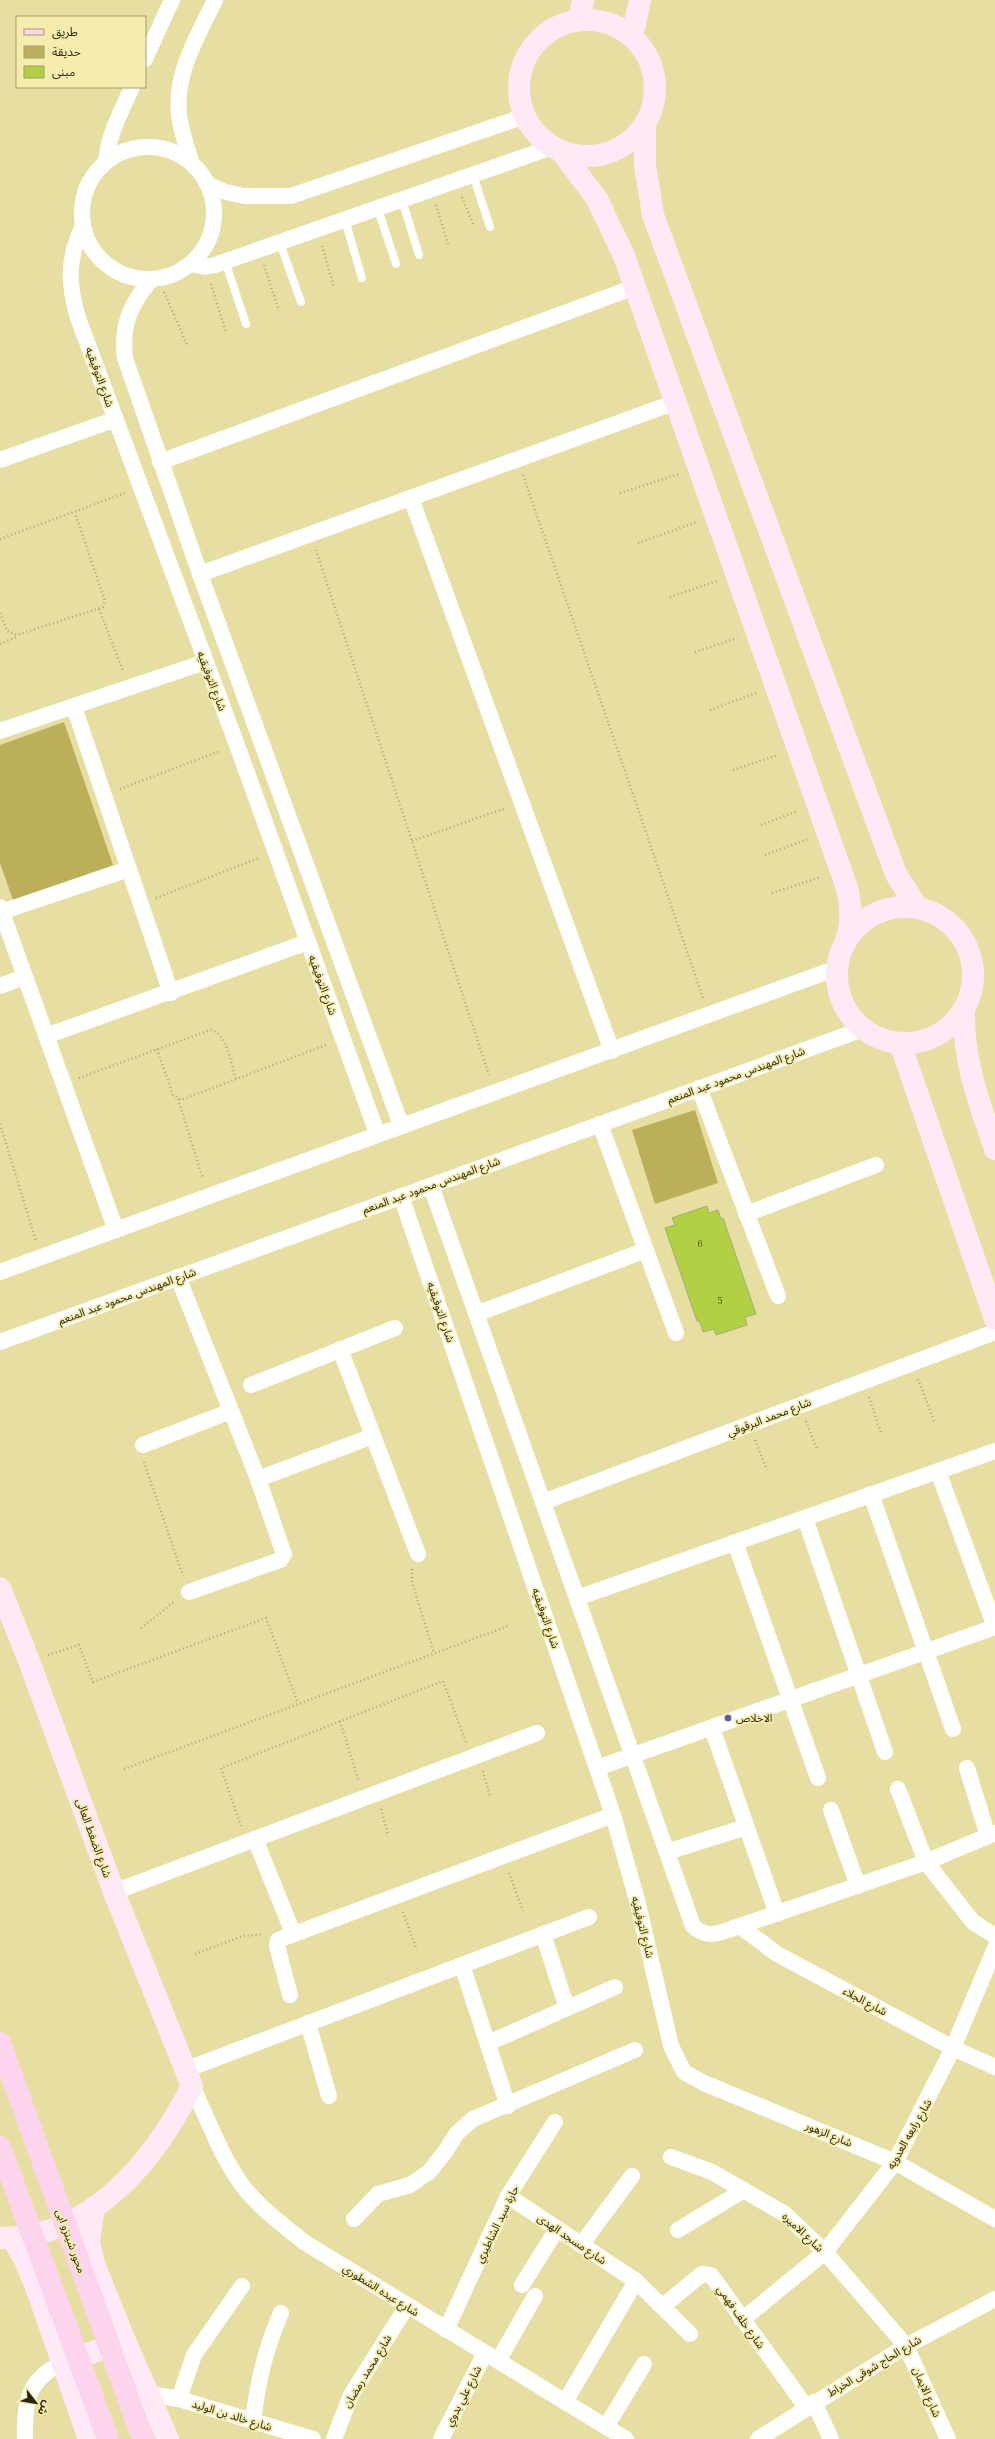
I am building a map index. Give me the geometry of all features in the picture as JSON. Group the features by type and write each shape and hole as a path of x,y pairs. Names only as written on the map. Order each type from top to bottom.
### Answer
{"main road":[{"name":"محور شينزو ابى","path":"0,2043 143,2439"},
{"path":"0,2147 108,2439"}],"street":[{"path":"146,57 172,0"},
{"path":"198,265 213,227 214,212 208,184 191,162 179,115 180,85 183,71 215,0"},
{"path":"632,36 640,0"},
{"path":"191,162 171,151 148,147 133,149 119,154 106,162 90,180 83,203 83,226 89,244 100,259 115,271 126,276 155,279 176,274 198,265 225,261 455,181 557,149 576,156 592,156 608,153 623,147 636,137 645,124 654,99 655,78 651,62 643,48 632,36 616,26 598,21 581,10 546,34 530,52 524,63 520,80 520,99 525,116 532,128 557,149 580,174 607,217 635,287 851,901 852,911 846,941 837,968 837,985 842,1002 851,1017 863,1029 886,1041 900,1043 915,1043 930,1039 955,1022 964,1010 972,992 974,974 971,955 963,938 950,923 935,913 917,907 896,907 876,913 859,925 846,941"},
{"path":"106,162 107,146 112,131 132,88"},
{"path":"208,184 226,192 244,196 291,196 525,116"},
{"path":"645,124 645,164 653,215 894,867 902,886 917,907"},
{"name":"شارع التوفيقيه","path":"83,226 74,245 70,264 73,301 140,487 237,745 377,1134"},
{"path":"155,279 130,308 125,324 123,341 125,358 200,574 401,1125"},
{"path":"160,462 635,287"},
{"path":"200,574 676,402"},
{"path":"0,460 116,419"},
{"path":"411,498 612,1051"},
{"path":"0,731 205,662"},
{"path":"74,707 171,993"},
{"path":"116,1230 1,910 129,869"},
{"path":"46,1036 171,993 308,942"},
{"path":"0,1272 209,1197 401,1125 709,1016 837,968"},
{"path":"0,986 24,977"},
{"path":"964,1010 964,1044 970,1076 995,1149"},
{"name":"شارع المهندس محمود عبد المنعم","path":"0,1342 863,1029"},
{"path":"343,1039 366,1030"},
{"path":"900,1043 995,1320"},
{"path":"698,1088 778,1296"},
{"path":"600,1124 676,1334"},
{"path":"746,1214 876,1165"},
{"path":"431,1186 693,1926 701,1933 711,1935 926,1862 991,1835 967,1768"},
{"name":"شارع التوفيقيه","path":"401,1196 613,1815 637,1900 671,2046"},
{"path":"476,1314 646,1250"},
{"path":"178,1277 258,1479 283,1550 283,1558 189,1592"},
{"path":"252,1385 395,1328"},
{"name":"شارع محمد البرقوقي","path":"543,1502 995,1332"},
{"path":"340,1349 418,1554"},
{"path":"143,1445 231,1412"},
{"path":"258,1479 373,1436"},
{"path":"577,1598 995,1451"},
{"path":"597,1768 995,1627 938,1471"},
{"path":"871,1494 953,1729"},
{"path":"805,1518 860,1675 885,1752"},
{"path":"736,1542 818,1778"},
{"name":"شارع الضغط العالى","path":"1,1595 29,1660 114,1892 188,2078"},
{"path":"712,1728 776,1914"},
{"path":"114,1892 537,1733"},
{"path":"898,1788 926,1862 973,1922 995,1936"},
{"path":"831,1810 858,1886"},
{"path":"290,1995 277,1946 278,1940 293,1933 613,1815"},
{"path":"667,1852 746,1827"},
{"path":"251,1840 293,1933"},
{"path":"89,2439 35,2284 6,2238 46,2231 94,2207 124,2183 145,2160 172,2123 188,2078 308,2023 589,1917"},
{"name":"شارع الجلاء","path":"740,1926 777,1954 953,2048 995,2067"},
{"path":"544,1934 567,2008"},
{"name":"شارع رابعه العدويه","path":"742,2320 825,2252 896,2162 953,2048 995,1948"},
{"path":"462,1965 508,2106"},
{"path":"488,2042 615,1987"},
{"path":"308,2023 329,2096"},
{"name":"شارع الزهور","path":"671,2046 684,2072 704,2083 896,2162 995,2219"},
{"path":"354,2219 378,2194 410,2185 429,2172 464,2125 473,2119 508,2106 635,2050"},
{"name":"شارع عبده الشطوري","path":"188,2078 233,2170 245,2189 272,2216 304,2242 626,2439"},
{"name":"حارة سيد الشاطيري","path":"446,2330 508,2196 555,2122"},
{"name":"شارع الاميره","path":"671,2157 712,2172 785,2214 825,2252 906,2346"},
{"path":"581,2245 632,2176"},
{"path":"678,2230 744,2190"},
{"name":"شارع مسجد الهدى","path":"508,2196 636,2281 664,2306 690,2334"},
{"path":"94,2207 90,2232 91,2253 125,2341 150,2394 168,2439"},
{"path":"522,2285 557,2229"},
{"name":"شارع خلف فهمي","path":"664,2306 702,2274 708,2274 742,2320 810,2404 831,2439"},
{"path":"565,2402 636,2281"},
{"path":"179,2399 194,2355 242,2286"},
{"name":"شارع علي بدوي","path":"441,2439 492,2357 535,2296"},
{"name":"شارع الحاج شوقى الخراط","path":"758,2439 810,2404 906,2346 995,2299"},
{"name":"شارع محمد رمضان","path":"334,2439 351,2395 407,2306"},
{"path":"253,2421 258,2382 267,2346 281,2313"},
{"path":"25,2439 24,2414 30,2393 43,2374 62,2363 125,2341"},
{"name":"شارع الايمان","path":"906,2346 948,2439"},
{"path":"606,2427 644,2364"},
{"name":"شارع خالد بن الوليد","path":"150,2394 179,2399 306,2438"}],"lane":[{"path":"473,175 490,227"},
{"path":"402,200 419,255"},
{"path":"378,209 396,264"},
{"path":"345,220 362,278"},
{"path":"280,243 301,302"},
{"path":"225,261 246,324"}],"path":[{"path":"455,181 473,225"},
{"path":"431,190 448,244"},
{"path":"317,230 334,287"},
{"path":"259,250 279,311"},
{"path":"198,265 226,332"},
{"path":"155,279 188,347"},
{"path":"517,460 709,1016"},
{"path":"620,493 699,467"},
{"path":"0,539 75,513 140,487"},
{"path":"0,644 21,634 103,607 105,601 75,513"},
{"path":"638,543 716,516"},
{"path":"310,535 495,1093"},
{"path":"670,597 736,574"},
{"path":"99,609 129,688"},
{"path":"0,613 7,630 14,634 21,634"},
{"path":"695,652 757,632"},
{"path":"710,710 776,686"},
{"path":"103,795 237,745"},
{"path":"732,770 798,748"},
{"path":"412,841 522,802"},
{"path":"761,825 817,804"},
{"path":"766,856 827,831"},
{"path":"140,904 276,852"},
{"path":"772,893 841,870"},
{"path":"63,1083 210,1030 215,1030 222,1038 236,1079"},
{"path":"178,1099 185,1099 343,1039"},
{"path":"157,1049 173,1095 178,1099 209,1197"},
{"path":"0,1124 41,1257"},
{"path":"0,1143 5,1141"},
{"path":"913,1363 934,1421"},
{"path":"864,1382 881,1433"},
{"path":"800,1405 816,1449"},
{"path":"749,1425 767,1470"},
{"path":"141,1628 166,1607 189,1592 140,1452 143,1445"},
{"path":"418,1554 413,1567 412,1582 434,1653"},
{"path":"29,1660 79,1645 93,1682 266,1618 298,1703"},
{"path":"124,1769 508,1626"},
{"path":"251,1840 221,1768 443,1681 475,1756 490,1797"},
{"path":"340,1721 388,1835"},
{"path":"502,1856 523,1911"},
{"path":"397,1895 416,1948"},
{"path":"195,1954 254,1933 266,1934 278,1940"}],"green space":[{"path":"64,722 113,865 13,900 0,863 0,745"},
{"path":"695,1110 718,1183 655,1204 632,1130"}],"building":[{"path":"707,1206 709,1213 718,1210 721,1219 723,1218 756,1314 745,1317 747,1325 716,1335 714,1329 703,1332 700,1322 697,1321 665,1228 675,1225 672,1218"}],"place":[{"name":"الاخلاص","path":"728,1718"}]}
